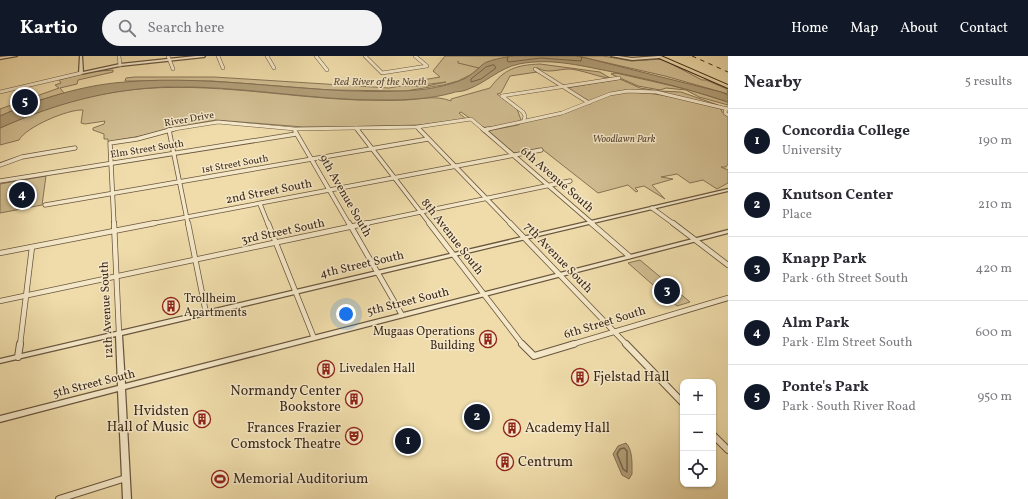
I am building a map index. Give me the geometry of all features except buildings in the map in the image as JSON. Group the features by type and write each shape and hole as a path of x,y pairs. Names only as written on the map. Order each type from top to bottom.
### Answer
{"main road":[{"path":"660,57 671,56 728,87"},
{"path":"660,57 702,74"}],"street":[{"path":"0,58 16,56"},
{"path":"81,56 81,72"},
{"path":"119,56 120,65"},
{"path":"0,92 81,72 120,65 169,58 204,56"},
{"path":"218,56 223,68"},
{"path":"267,56 274,68"},
{"path":"316,56 327,70"},
{"path":"365,56 384,73 427,66 415,56"},
{"path":"612,56 632,59 660,57"},
{"path":"648,57 660,57"},
{"path":"169,58 173,69"},
{"path":"535,69 589,103"},
{"path":"524,120 525,116 523,112 502,96 619,78"},
{"path":"484,130 515,124 524,120 562,113 610,94 636,91 656,92 727,109 725,113 728,115"},
{"name":"Elm Street South","path":"0,181 174,153 295,131 417,127 470,119"},
{"name":"6th Avenue South","path":"470,119 629,256"},
{"name":"River Drive","path":"110,143 169,130 218,122 295,131"},
{"name":"7th Avenue South","path":"417,127 680,401"},
{"name":"8th Avenue South","path":"356,128 528,352 534,356"},
{"path":"169,130 206,313"},
{"name":"9th Avenue South","path":"295,131 402,315"},
{"name":"1st Street South","path":"45,205 428,138"},
{"name":"12th Avenue South","path":"110,143 127,499"},
{"path":"0,165 22,157 75,148"},
{"name":"2nd Street South","path":"0,253 541,150"},
{"name":"3rd Street South","path":"0,302 570,181"},
{"name":"4th Street South","path":"0,361 727,191"},
{"path":"260,204 314,338"},
{"path":"652,208 728,266"},
{"name":"5th Street South","path":"0,419 728,231"},
{"path":"18,357 32,247"},
{"name":"6th Street South","path":"534,356 728,298"},
{"path":"716,438 728,450"},
{"path":"59,499 126,478"}],"green space":[{"path":"445,56 514,56 486,63 472,74 458,81 405,91 330,90 212,81 125,81 126,78 135,77 214,77 389,88 414,86 411,82 440,77 433,71","holes":["446,82 427,86 414,86"]},
{"path":"577,56 603,56 631,61 662,59 702,80 706,80 727,89 728,94 665,76"},
{"path":"540,64 600,72 610,78 573,69 545,71 538,68 533,69 537,72 510,76 501,93 497,94 517,109 521,120 515,123 484,128 461,112 459,113 466,119 420,125 303,127 216,120 108,142 108,139 104,139 104,134 93,130 93,128 104,124 105,121 85,124 81,123 83,110 76,110 38,125 23,135 19,140 0,145 0,128 57,106 115,92 145,88 176,87 237,90 358,100 440,98 451,101 451,99 490,88 500,76 511,69"},
{"path":"113,70 113,72 78,80 77,84 60,88 64,93 30,103 0,116 0,109 59,88 55,85 61,83 59,80 88,72"},
{"path":"616,73 690,90 728,102 728,105 699,97 686,90 666,88 660,90 638,86 611,74"},
{"path":"620,79 640,88 681,92 718,105 646,91 610,93 589,101 566,88"},
{"name":"Woodlawn Park","path":"637,92 685,99 720,108 723,113 728,116 728,164 726,167 721,167 728,170 728,183 717,189 703,180 690,183 677,174 661,177 673,179 652,185 665,199 644,186 635,188 638,191 636,192 628,185 598,193 542,149 514,153 487,131 518,125 525,121 566,113 611,94"},
{"path":"46,176 42,205 0,213 0,184"},
{"path":"640,260 690,302 677,306 628,263"}],"water":[{"path":"514,56 575,56 586,58 721,92 728,95 728,102 654,81 623,74 552,62 530,62 505,69 480,84 464,91 427,98 402,100 358,100 222,88 145,88 82,99 20,119 0,128 0,116 45,99 93,86 160,80 230,82 334,90 412,91 451,84 466,78 484,63"},
{"path":"626,443 632,458 632,474 629,479 622,475 613,454 618,446"}],"waterway":[{"path":"458,61 458,63 479,68"}],"railway":[{"path":"692,56 728,72"}],"place":[{"name":"Ponte's Park","path":"25,102"},
{"name":"Alm Park","path":"22,195"},
{"name":"Knapp Park","path":"667,291"},
{"name":"Trollheim Apartments","path":"171,306"},
{"name":"Mugaas Operations Building","path":"488,339"},
{"name":"Livedalen Hall","path":"326,369"},
{"name":"Fjelstad Hall","path":"580,377"},
{"name":"Normandy Center Bookstore","path":"354,399"},
{"name":"Knutson Center","path":"477,417"},
{"name":"Hvidsten Hall of Music","path":"202,419"},
{"name":"Academy Hall","path":"512,428"},
{"name":"Frances Frazier Comstock Theatre","path":"354,436"},
{"name":"Concordia College","path":"408,441"},
{"name":"Centrum","path":"505,462"},
{"name":"Memorial Auditorium","path":"220,479"}],"water label":[{"name":"Red River of the North","path":"380,82"}]}
